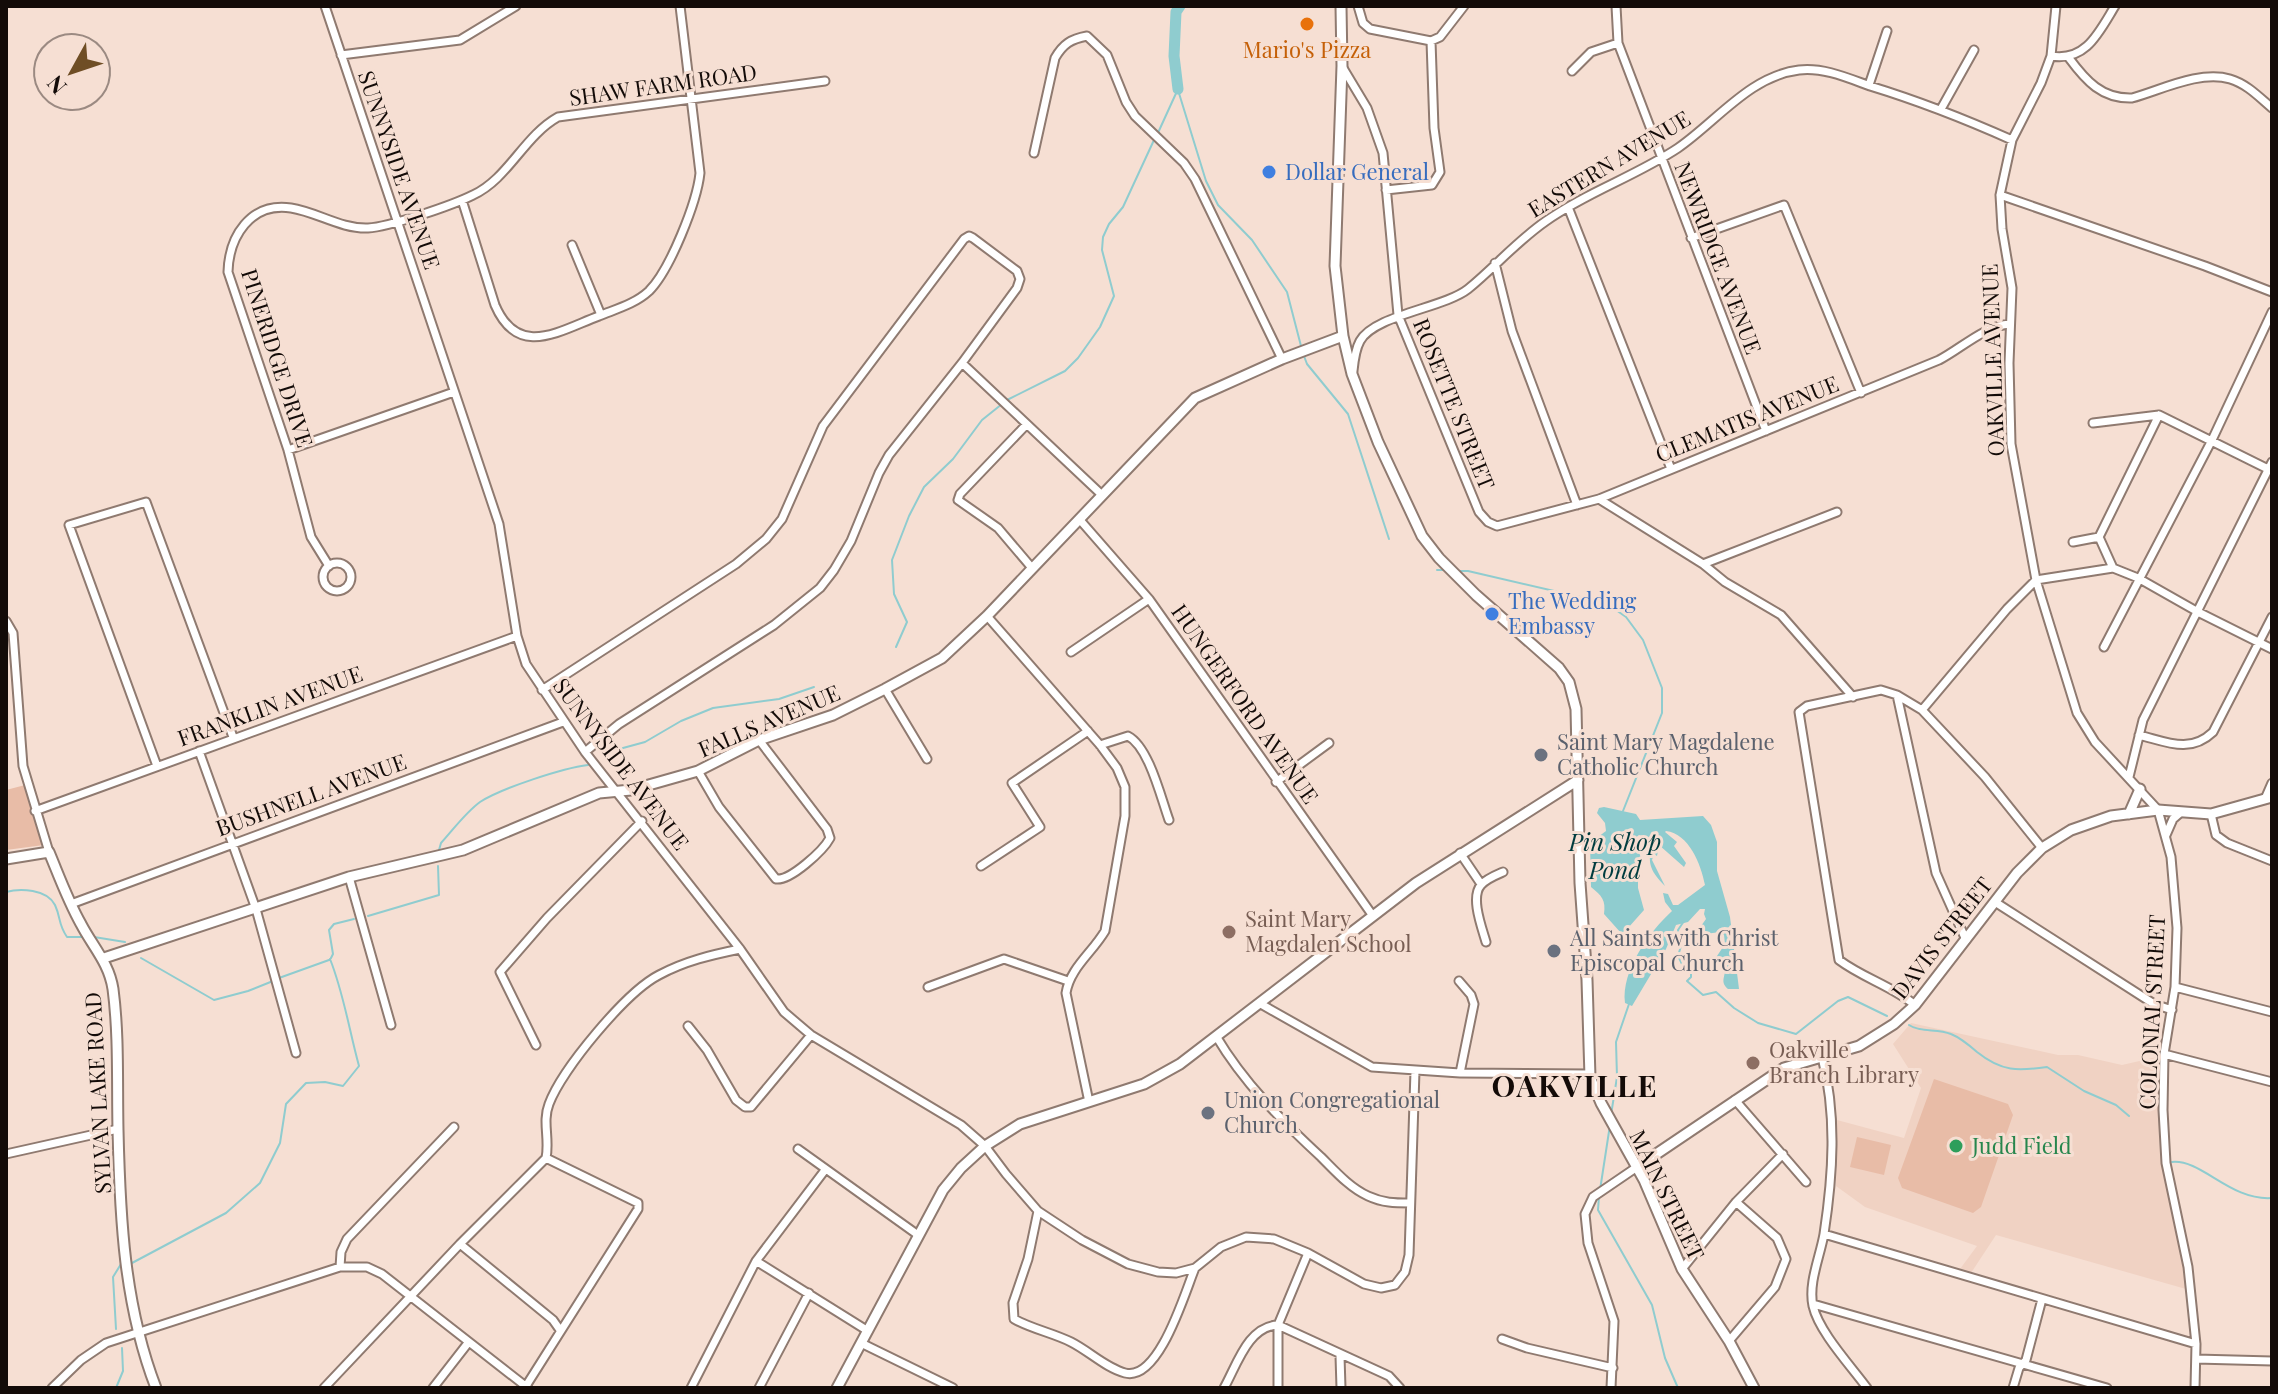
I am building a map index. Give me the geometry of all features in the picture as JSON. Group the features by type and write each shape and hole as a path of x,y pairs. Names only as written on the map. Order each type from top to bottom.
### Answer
{"main road":[{"name":"MAIN STREET","path":"1341,6 1335,266 1343,336 1352,374 1378,442 1417,527 1445,565 1559,668 1569,682 1576,709 1589,1074 1637,1167 1682,1269 1729,1341 1754,1388"},
{"name":"FALLS AVENUE","path":"104,958 349,877 463,850 599,793 618,792 698,771 759,740 833,715 885,689 942,658 987,616 1168,423 1199,395 1343,336"},
{"path":"837,1388 943,1190 985,1146 1020,1124 1144,1084 1180,1064 1460,853 1578,780"},
{"path":"2129,814 2140,789"},
{"path":"2211,814 2268,798"},
{"name":"DAVIS STREET","path":"1637,1167 1784,1068 1859,1046 1894,1024 1915,1005 2017,873 2042,848 2071,830 2111,816 2158,810 2211,814"},
{"path":"6,859 49,852"},
{"name":"SYLVAN LAKE ROAD","path":"49,852 71,904 104,958 113,988 126,1263 137,1332 156,1388"}],"street":[{"name":"SUNNYSIDE AVENUE","path":"325,6 499,524 517,636 526,664 563,722 740,949 784,1012 811,1035 961,1125 985,1146 1038,1211 1082,1240 1128,1264 1167,1273 1195,1268"},
{"path":"341,55 460,40 516,6"},
{"path":"462,200 495,305 500,316 515,332 526,337 550,336 636,301 650,290 698,193 700,173 680,6"},
{"path":"1358,6 1363,23 1370,29 1431,41 1440,37 1464,6"},
{"name":"NEWRIDGE AVENUE","path":"1616,6 1618,43 1766,431"},
{"name":"OAKVILLE AVENUE","path":"2018,484 2011,444 2012,288 2000,195 2012,140 2051,56 2056,6"},
{"path":"2051,56 2069,58 2081,52 2115,6"},
{"path":"1869,85 1887,31"},
{"path":"1034,153 1055,58 1062,46 1074,38 1087,36 1107,55 1135,116 1184,163 1195,179 1285,358"},
{"path":"1386,190 1432,185 1440,172 1434,128 1431,41"},
{"path":"1572,71 1591,52 1618,43"},
{"path":"1941,109 1974,50"},
{"path":"2069,58 2095,88 2119,99 2214,76 2245,86 2272,108"},
{"name":"ROSETTE STREET","path":"1342,66 1367,108 1383,153 1398,315 1479,512 1488,522"},
{"name":"EASTERN AVENUE","path":"1352,374 1360,341 1367,333 1398,315 1452,298 1466,290 1529,233 1568,207 1661,159 1704,129 1755,86 1780,75 1800,70 1819,71 1869,85 1941,109 2012,140"},
{"name":"SHAW FARM ROAD","path":"397,221 483,190 542,127 558,117 825,81"},
{"path":"2000,195 2272,292"},
{"path":"1691,238 1784,205 1861,393"},
{"path":"1568,207 1671,469"},
{"name":"PINERIDGE DRIVE","path":"329,566 311,537 288,450 228,272 229,251 238,230 268,209 290,208 351,227 370,228 397,221"},
{"path":"542,690 736,564 773,531 782,519 823,426 923,291 969,236 1017,271 1020,279 1017,288 889,455 845,554 820,588 774,625 619,724 585,752"},
{"path":"572,245 601,315"},
{"path":"1495,263 1512,331 1577,505"},
{"path":"2104,647 2212,440 2272,312"},
{"name":"CLEMATIS AVENUE","path":"1488,522 1497,526 1599,499 1939,360 1988,329 2010,324"},
{"path":"962,363 1102,495"},
{"path":"288,450 454,392"},
{"path":"2099,537 2159,415"},
{"path":"2093,423 2159,415 2271,467 2143,720 2129,777"},
{"path":"1026,425 960,494 958,500 998,528 1032,568"},
{"name":"COLONIAL STREET","path":"2018,484 2036,580 2077,713 2095,742 2158,810 2171,857 2177,928 2175,987 2164,1054 2163,1110 2166,1163 2188,1267 2196,1344 2195,1388"},
{"path":"1599,499 1781,615 1853,697"},
{"path":"157,766 69,525 146,502 233,737"},
{"path":"1703,564 1837,512"},
{"name":"HUNGERFORD AVENUE","path":"1080,520 1149,599 1373,916"},
{"path":"2073,542 2099,537"},
{"path":"2099,537 2113,568"},
{"path":"1922,710 2007,609 2036,580 2113,568 2138,578 2272,649"},
{"path":"1071,652 1149,599"},
{"path":"987,616 1100,745 1117,768 1125,787 1125,816 1105,931 1096,947 1073,971 1066,993 1089,1102"},
{"path":"2139,735 2183,745 2201,743 2213,732 2272,617"},
{"name":"SYLVAN LAKE ROAD","path":"6,621 13,633 23,766 49,852"},
{"name":"FRANKLIN AVENUE","path":"35,811 517,636"},
{"path":"885,689 927,759"},
{"path":"1915,1005 1899,992 1854,972 1839,960 1799,712 1807,706 1881,690 1897,695 1922,710 1985,777 2042,848"},
{"path":"1897,695 1936,873 1966,940"},
{"name":"BUSHNELL AVENUE","path":"71,904 563,722"},
{"path":"981,866 1040,827 1012,783 1088,731"},
{"path":"1100,745 1128,736 1138,743 1169,820"},
{"path":"698,771 719,807 780,881 815,855 830,838 827,829 759,740"},
{"path":"1276,782 1329,743"},
{"path":"199,751 256,909 296,1053"},
{"path":"2268,798 2272,783"},
{"path":"2165,837 2173,819 2182,811"},
{"path":"2211,814 2216,835 2227,843 2272,861"},
{"path":"536,1045 500,972 547,918 642,821"},
{"path":"1460,853 1481,884"},
{"path":"1486,942 1477,897 1481,884 1503,872"},
{"path":"349,877 391,1025"},
{"path":"1995,902 2154,1004 2172,1010"},
{"path":"324,1388 546,1158 549,1146 545,1125 548,1105 580,1051 628,1000 656,976 697,957 740,949"},
{"path":"928,987 1004,959 1068,981"},
{"path":"1459,981 1471,995 1474,1004 1460,1073"},
{"path":"2175,987 2272,1012"},
{"path":"1259,1003 1372,1067 1460,1073 1589,1074"},
{"path":"688,1026 707,1050 736,1100 745,1107 751,1107 811,1035"},
{"path":"1216,1036 1243,1079 1280,1119 1348,1182 1365,1195 1385,1203 1410,1203"},
{"path":"2164,1054 2272,1082"},
{"path":"1822,1057 1827,1078 1833,1148 1824,1234 1812,1291 1813,1304 1825,1330 1867,1388"},
{"path":"1038,1211 1028,1259 1013,1303 1014,1319 1070,1342 1125,1373 1139,1373 1150,1366 1195,1268 1221,1247 1246,1237 1274,1239 1308,1253 1364,1284 1381,1288 1395,1285 1405,1272 1409,1255 1415,1071"},
{"path":"1735,1100 1806,1182"},
{"path":"340,1267 341,1252 347,1239 454,1127"},
{"path":"6,1154 118,1129"},
{"path":"798,1149 918,1235"},
{"path":"1682,1269 1736,1202 1783,1154"},
{"path":"52,1388 81,1360 106,1343 340,1267 367,1267 382,1274 527,1387 638,1209 638,1203 546,1158"},
{"path":"1611,1388 1614,1321 1588,1243 1585,1214 1589,1202 1637,1167"},
{"path":"691,1388 756,1261 825,1170"},
{"path":"1729,1341 1775,1287 1786,1259 1777,1238 1736,1202"},
{"path":"1824,1234 2196,1344"},
{"path":"460,1244 553,1320 560,1330"},
{"path":"1278,1388 1278,1325 1308,1253"},
{"path":"756,1261 868,1331"},
{"path":"759,1388 809,1293"},
{"path":"2013,1388 2042,1299"},
{"path":"1813,1304 2107,1388"},
{"path":"1224,1388 1255,1333 1266,1325 1278,1325 1389,1376 1400,1386"},
{"path":"1502,1339 1613,1368"},
{"path":"433,1388 468,1343"},
{"path":"861,1343 953,1388"},
{"path":"1340,1356 1341,1388"},
{"path":"2196,1359 2272,1361"}],"shaded area":[{"path":"29,784 44,845 6,850 6,790"},
{"path":"1911,1023 2058,1055 2078,1055 2122,1065 2157,1057 2162,1168 2186,1289 1996,1235 1971,1273 1960,1269 1977,1246 1865,1207 1836,1186 1837,1120 1904,1138 1921,1088 1893,1044"},
{"name":"Judd Field","path":"1934,1079 2008,1104 2013,1115 1981,1207 1973,1213 1902,1188 1898,1178"},
{"path":"1857,1137 1891,1145 1884,1175 1850,1167"}],"water":[{"name":"Pin Shop Pond","path":"1599,808 1636,814 1640,820 1703,816 1711,825 1717,842 1717,871 1730,917 1739,989 1728,989 1724,982 1725,969 1715,959 1725,944 1724,935 1720,932 1696,933 1706,919 1705,909 1700,909 1688,922 1676,925 1666,949 1632,1006 1625,1003 1627,978 1638,953 1672,911 1663,893 1668,894 1673,905 1678,905 1705,885 1693,851 1681,838 1666,831 1677,842 1674,846 1686,863 1684,867 1659,845 1657,856 1654,854 1652,860 1665,886 1651,868 1651,838 1639,835 1635,838 1642,862 1638,888 1644,910 1628,928 1628,933 1621,933 1604,914 1602,899 1591,887 1590,843 1606,831 1605,823 1597,813"}],"waterway":[{"path":"1178,89 1174,56 1176,12 1180,6"},
{"path":"1157,135 1178,89"},
{"path":"1178,90 1206,181 1218,205 1252,240 1287,292 1301,346"},
{"path":"1007,400 1065,371 1100,327 1114,296 1102,250 1103,237 1123,207 1154,140"},
{"path":"1304,356 1307,364 1348,414 1389,539"},
{"path":"896,647 907,622 894,594 892,560 909,516 924,487 953,459 982,420 1002,404"},
{"path":"1437,570 1446,570"},
{"path":"1456,571 1468,571 1606,603 1626,617 1643,640 1662,688 1662,713 1623,811"},
{"path":"623,748 645,742 681,721 713,708 779,699 814,687"},
{"path":"439,850 441,843 464,816 480,802 533,779 588,765"},
{"path":"368,916 439,895 438,866"},
{"path":"6,892 26,890 46,896 55,905 67,937 85,937"},
{"path":"331,958 329,930 334,924 354,919"},
{"path":"1684,921 1678,930 1681,946 1678,956 1684,968 1691,969 1691,977 1687,981 1703,995 1716,992 1758,1023 1796,1034 1838,1001 1848,997 1887,1016"},
{"path":"94,937 125,942"},
{"path":"141,958 214,1000 273,981"},
{"path":"132,1263 226,1213 260,1183 280,1143 286,1104 306,1083 325,1082 343,1086 359,1066 330,959"},
{"path":"279,978 329,960"},
{"path":"1611,1115 1617,1077 1616,1042 1629,1004"},
{"path":"1909,1025 1951,1034 2002,1067 2047,1067 2084,1091 2116,1105 2129,1116"},
{"path":"1600,1190 1610,1125"},
{"path":"2172,1162 2194,1167 2243,1193 2272,1198"},
{"path":"1599,1196 1598,1210 1652,1305 1665,1358 1678,1388"},
{"path":"116,1329 113,1277 121,1264"},
{"path":"116,1388 123,1371 122,1348"}],"place":[{"name":"Mario's Pizza","path":"1307,24"},
{"name":"Dollar General","path":"1269,172"},
{"name":"The Wedding Embassy","path":"1492,614"},
{"name":"Saint Mary Magdalene Catholic Church","path":"1541,755"},
{"name":"Saint Mary Magdalen School","path":"1229,932"},
{"name":"All Saints with Christ Episcopal Church","path":"1554,951"},
{"name":"Oakville Branch Library","path":"1753,1063"},
{"name":"Union Congregational Church","path":"1208,1113"},
{"name":"Judd Field","path":"1956,1146"}],"district":[{"name":"OAKVILLE","path":"1575,1087"}]}
